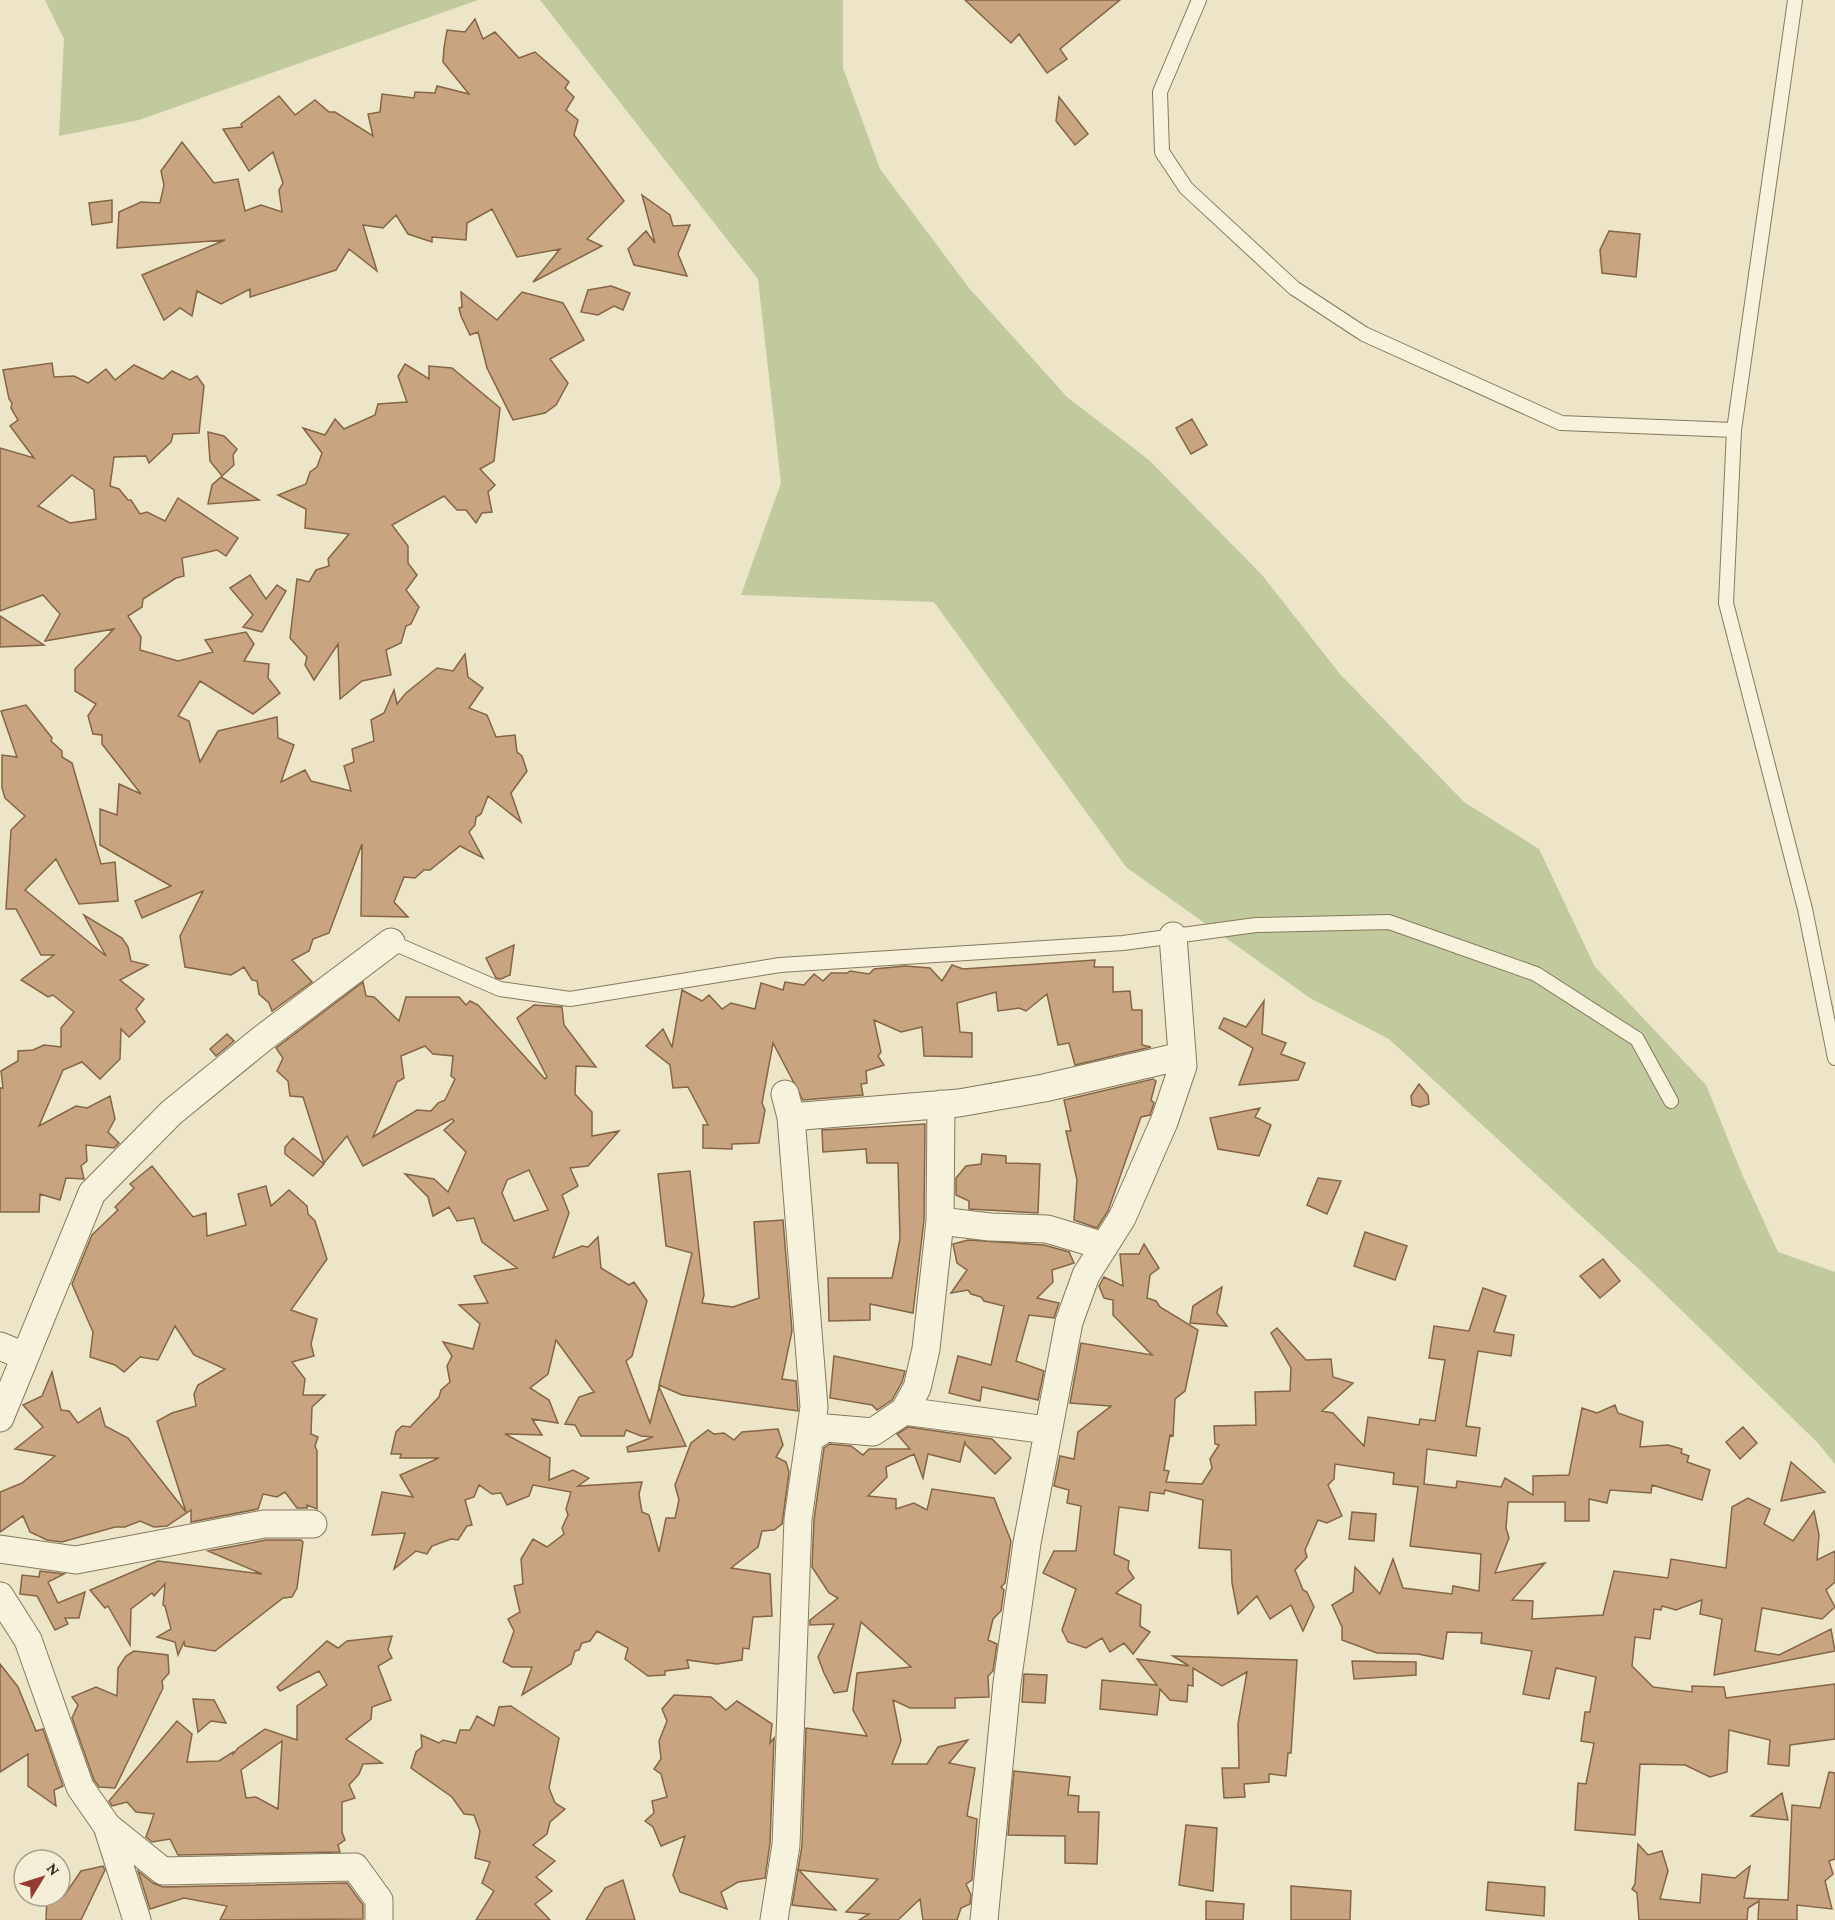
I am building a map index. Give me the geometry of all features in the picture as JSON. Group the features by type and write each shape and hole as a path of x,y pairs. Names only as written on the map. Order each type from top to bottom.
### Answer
{"street":[{"path":"984,1920 1007,1683 1027,1543 1069,1322 1086,1275 1122,1218 1164,1122 1183,1066 1173,936"},
{"path":"0,1418 12,1351 92,1193 171,1113 263,1038 391,942"},
{"path":"774,1920 786,1845 798,1519 814,1407 788,1105 941,1104 1044,1088 1182,1056"},
{"path":"810,1438 826,1428 873,1432 904,1411 917,1388 926,1349 940,1221 941,1104"},
{"path":"940,1221 990,1227 1047,1229 1104,1246"},
{"path":"904,1411 1047,1430"},
{"path":"0,1549 76,1560 264,1524 313,1524"},
{"path":"0,1596 28,1640 80,1787 107,1826 163,1871 355,1867 379,1900 379,1920"},
{"path":"107,1826 137,1920"}],"lane":[{"path":"1199,0 1160,92 1162,152 1186,188 1294,288 1364,334 1561,423 1734,429"},
{"path":"1795,0 1734,429 1726,603 1805,909 1835,1058"},
{"path":"391,942 500,989 570,999 780,965 1123,943 1256,925 1389,922 1536,974 1637,1039 1671,1101"}],"green space":[{"path":"45,0 478,0 139,120 59,136 64,39"},
{"path":"540,0 843,0 843,68 880,169 969,288 1067,397 1149,460 1262,575 1340,674 1464,802 1539,849 1595,967 1706,1085 1742,1174 1778,1252 1835,1272 1835,1464 1818,1443 1643,1273 1389,1039 1310,998 1126,867 934,602 741,595 781,483 758,279"}],"building":[{"path":"965,0 1120,0 1060,49 1067,59 1047,73 1019,34 1011,43"},
{"path":"475,19 483,39 495,32 519,58 535,52 569,82 565,88 574,97 566,110 578,120 574,135 624,201 587,239 602,246 533,282 560,249 517,257 492,209 467,223 466,240 432,237 432,242 408,234 396,215 383,228 363,225 377,271 349,249 336,270 250,297 250,289 221,304 197,291 192,316 180,308 164,320 142,275 225,240 117,248 119,212 141,202 160,203 164,185 161,171 182,142 214,183 238,179 245,211 261,205 282,212 279,190 283,183 273,152 249,171 223,129 242,127 241,124 279,96 295,115 315,100 329,112 335,112 373,136 368,114 380,112 382,94 414,98 415,92 435,93 437,86 469,94 443,62 444,48 447,30 465,32"},
{"path":"1059,97 1088,134 1075,145 1056,121"},
{"path":"642,195 670,215 673,226 690,225 678,254 687,276 634,265 628,249 646,231 655,243"},
{"path":"112,200 112,222 92,225 89,203"},
{"path":"1609,231 1640,234 1636,277 1602,273 1600,250"},
{"path":"611,286 630,293 623,310 614,306 598,315 581,312 588,290"},
{"path":"461,292 497,320 522,292 563,303 584,340 550,359 568,383 556,405 545,413 513,420 487,368 478,332 470,335 461,316 459,308 462,307"},
{"path":"52,363 54,377 74,376 88,383 106,369 115,380 134,365 163,379 172,371 190,380 197,376 204,386 199,433 173,434 171,442 149,463 146,456 114,457 110,486 119,489 128,500 131,500 140,514 147,512 165,521 178,498 238,538 226,556 217,550 182,558 184,576 176,578 143,599 142,607 128,616 141,637 140,650 178,661 213,652 205,640 246,632 254,644 244,661 269,664 268,678 280,693 253,714 200,681 178,716 189,721 200,762 218,731 277,717 278,738 294,745 281,782 305,770 311,781 351,791 344,766 354,762 352,749 374,741 371,720 384,713 394,690 397,704 406,693 437,668 453,671 465,654 468,677 483,688 469,708 487,715 496,737 515,735 517,752 522,756 527,771 511,793 521,822 488,796 481,814 476,817 475,825 469,832 483,858 460,846 430,870 424,870 415,878 404,877 394,902 408,917 361,916 362,844 329,933 313,939 309,951 292,960 312,982 272,1011 269,1003 259,994 257,981 252,980 244,967 231,975 185,967 180,936 203,891 142,918 135,901 171,886 100,845 100,809 117,815 119,784 141,794 102,744 102,735 93,734 88,716 96,704 75,691 75,669 114,629 45,641 60,614 43,595 0,611 0,448 34,458 10,426 18,420 11,408 12,403 9,399 3,370","holes":["72,475 94,490 96,519 70,523 38,506"]},
{"path":"405,364 429,379 429,366 452,368 500,408 494,461 480,469 495,485 488,492 492,512 482,513 476,523 466,510 457,510 444,496 392,525 408,546 408,563 417,575 406,590 419,607 411,624 406,626 401,643 386,650 391,675 362,681 340,699 338,644 314,680 305,665 307,657 290,638 297,579 309,582 316,570 329,566 328,559 349,534 305,528 306,509 278,495 306,484 310,472 317,467 322,453 303,428 325,435 335,419 344,429 375,415 378,404 407,402 398,376"},
{"path":"1192,419 1207,445 1191,454 1176,428"},
{"path":"208,432 224,436 237,449 233,455 234,465 222,476 210,461"},
{"path":"221,477 259,500 208,504 212,485"},
{"path":"250,575 266,599 277,585 286,591 262,632 243,627 253,615 230,588"},
{"path":"0,616 44,645 0,647"},
{"path":"26,705 52,738 51,741 62,751 62,757 72,763 101,864 115,862 118,901 79,904 56,859 25,890 106,956 84,915 122,938 128,947 131,961 148,965 120,980 144,999 136,1009 145,1022 129,1037 121,1029 120,1059 100,1079 82,1062 63,1070 39,1126 76,1106 87,1108 110,1096 115,1119 108,1132 119,1143 114,1148 86,1145 87,1161 81,1166 84,1179 66,1178 60,1200 40,1194 39,1212 0,1212 0,1088 3,1088 1,1071 18,1061 18,1051 33,1050 44,1045 61,1047 61,1028 74,1012 53,995 48,997 21,980 54,955 41,955 16,909 6,909 11,830 25,816 5,798 2,788 2,755 17,757 1,711"},
{"path":"514,945 510,975 501,979 496,978 486,958"},
{"path":"1095,960 1094,967 1113,967 1113,992 1130,991 1132,1010 1142,1010 1142,1045 1151,1047 1075,1065 1069,1043 1058,1045 1047,994 1026,1011 1019,1008 998,1011 996,992 957,1003 960,1032 972,1033 972,1057 924,1056 922,1027 901,1032 874,1020 881,1052 878,1056 884,1065 866,1071 867,1083 861,1084 863,1095 803,1100 773,1043 762,1103 765,1110 759,1143 732,1144 732,1149 703,1148 703,1125 708,1125 688,1087 673,1088 670,1065 646,1046 663,1029 672,1047 682,990 702,1001 709,995 722,1009 731,1003 755,1009 761,983 783,990 785,982 804,985 814,974 823,981 831,973 850,971 869,974 874,969 905,966 930,968 942,981 952,965 963,969"},
{"path":"363,982 366,996 374,997 399,1021 406,997 459,997 466,1005 470,1001 478,1005 545,1079 547,1077 517,1018 534,1005 562,1007 564,1025 596,1067 576,1066 575,1094 592,1112 592,1136 619,1131 588,1166 570,1168 578,1186 562,1195 569,1213 553,1258 582,1246 588,1247 598,1237 601,1268 629,1285 634,1282 647,1301 632,1356 626,1361 650,1423 659,1387 686,1446 628,1452 627,1447 653,1437 641,1436 626,1430 624,1436 581,1436 575,1425 565,1424 579,1397 594,1392 556,1340 548,1374 530,1388 549,1400 558,1423 532,1419 542,1435 505,1434 550,1458 549,1480 573,1470 589,1478 578,1486 642,1482 639,1494 642,1512 649,1515 659,1552 666,1518 675,1518 679,1500 675,1485 691,1443 708,1430 714,1434 724,1433 734,1440 742,1432 778,1429 783,1445 776,1457 786,1462 789,1472 782,1524 774,1530 762,1531 758,1547 731,1568 770,1574 772,1616 753,1617 749,1649 743,1648 742,1660 717,1664 687,1660 689,1668 665,1671 665,1675 648,1676 625,1659 628,1648 597,1631 590,1641 582,1643 579,1650 575,1651 571,1664 522,1695 532,1667 512,1667 503,1662 514,1631 508,1619 520,1612 514,1586 523,1584 521,1559 533,1539 547,1547 564,1534 562,1528 568,1515 566,1509 571,1492 533,1485 529,1496 507,1505 501,1493 492,1494 479,1485 474,1497 465,1500 472,1525 467,1526 458,1540 451,1539 432,1546 427,1554 416,1551 394,1569 405,1533 372,1535 382,1492 413,1497 400,1475 439,1458 400,1458 401,1454 391,1454 396,1432 402,1426 410,1427 450,1382 447,1366 452,1356 443,1342 473,1349 480,1324 459,1305 488,1303 474,1276 517,1268 482,1242 474,1218 457,1221 449,1207 433,1216 428,1197 405,1174 434,1179 448,1192 466,1152 444,1130 454,1121 452,1119 363,1166 347,1136 324,1163 303,1097 290,1096 288,1081 277,1071 283,1058 276,1048","holes":["425,1046 433,1054 453,1056 451,1076 455,1079 445,1100 438,1103 431,1111 417,1110 373,1137 397,1082 404,1078 401,1056","529,1170 548,1210 514,1221 502,1193 507,1180"]},
{"path":"1264,1001 1262,1034 1286,1043 1281,1054 1305,1063 1298,1080 1239,1085 1253,1048 1219,1028 1224,1018 1246,1027"},
{"path":"227,1034 234,1041 216,1056 210,1049"},
{"path":"1153,1079 1156,1081 1151,1100 1154,1103 1150,1115 1141,1117 1108,1211 1097,1228 1074,1220 1077,1180 1066,1131 1071,1131 1064,1100"},
{"path":"1419,1084 1428,1095 1429,1104 1420,1107 1412,1105 1411,1096"},
{"path":"1260,1108 1255,1117 1271,1125 1259,1156 1218,1149 1210,1118"},
{"path":"925,1124 924,1220 913,1313 870,1304 870,1320 829,1321 828,1278 892,1278 900,1239 898,1163 867,1163 866,1149 823,1152 822,1130"},
{"path":"293,1138 324,1164 313,1176 285,1154 285,1147"},
{"path":"982,1154 1006,1156 1006,1163 1040,1164 1038,1213 969,1209 969,1201 956,1195 956,1178 966,1166 981,1164"},
{"path":"152,1166 193,1217 206,1213 207,1236 246,1225 238,1194 266,1186 271,1206 289,1190 307,1206 308,1214 315,1221 327,1259 291,1310 317,1319 311,1344 314,1356 292,1362 305,1379 303,1395 325,1395 312,1407 311,1434 318,1437 315,1446 317,1451 317,1509 307,1505 307,1508 297,1508 285,1492 277,1497 263,1494 258,1509 191,1522 191,1510 167,1526 154,1527 140,1521 125,1527 115,1527 62,1542 47,1540 30,1532 23,1516 0,1532 0,1492 22,1483 55,1456 15,1449 43,1427 23,1405 42,1396 52,1372 61,1410 69,1411 78,1423 100,1408 105,1426 128,1438 186,1512 157,1421 172,1413 196,1406 194,1394 198,1385 225,1369 194,1355 175,1326 158,1360 140,1357 124,1372 115,1365 90,1357 93,1332 72,1284 92,1235 118,1210 115,1207 134,1188 130,1184"},
{"path":"690,1171 704,1295 702,1303 733,1307 759,1298 754,1222 783,1220 792,1331 782,1379 796,1381 798,1411 682,1395 659,1385 692,1253 666,1246 658,1174"},
{"path":"1318,1178 1341,1181 1327,1214 1307,1205"},
{"path":"1365,1232 1407,1246 1395,1280 1354,1266"},
{"path":"968,1240 1044,1245 1069,1252 1074,1263 1052,1270 1053,1282 1037,1298 1059,1303 1054,1318 1029,1315 1016,1361 1044,1371 1038,1400 982,1387 980,1401 949,1393 958,1356 991,1365 1004,1306 984,1301 968,1290 951,1293 967,1270 957,1263 953,1244"},
{"path":"1144,1244 1159,1268 1150,1275 1147,1298 1156,1301 1160,1307 1198,1330 1185,1391 1175,1399 1173,1436 1170,1435 1164,1470 1169,1471 1166,1482 1202,1484 1212,1468 1210,1459 1219,1445 1215,1444 1214,1426 1256,1425 1255,1392 1290,1391 1291,1368 1271,1333 1277,1328 1306,1360 1331,1359 1333,1377 1353,1383 1322,1411 1333,1413 1364,1446 1368,1417 1419,1425 1420,1419 1435,1421 1445,1360 1429,1358 1434,1326 1469,1331 1483,1288 1506,1296 1494,1332 1514,1335 1511,1356 1478,1351 1466,1426 1480,1428 1476,1456 1427,1449 1424,1484 1456,1488 1457,1481 1501,1487 1505,1478 1533,1495 1533,1476 1569,1475 1582,1408 1597,1413 1615,1405 1618,1413 1643,1422 1640,1447 1668,1445 1682,1449 1681,1453 1689,1456 1687,1462 1710,1470 1702,1500 1652,1485 1651,1493 1610,1490 1607,1503 1589,1499 1589,1521 1565,1521 1565,1502 1508,1502 1506,1528 1509,1538 1495,1573 1545,1563 1512,1600 1533,1601 1532,1619 1603,1615 1614,1571 1668,1578 1671,1559 1726,1568 1732,1507 1748,1498 1770,1509 1764,1524 1793,1541 1814,1511 1819,1535 1817,1560 1835,1551 1835,1582 1826,1590 1835,1607 1822,1619 1762,1608 1755,1651 1779,1655 1831,1629 1835,1651 1714,1675 1722,1619 1700,1614 1702,1600 1676,1610 1662,1606 1661,1610 1654,1609 1650,1639 1635,1637 1632,1666 1653,1687 1692,1692 1692,1686 1724,1687 1726,1698 1835,1684 1835,1739 1790,1745 1789,1766 1768,1764 1770,1740 1729,1730 1727,1772 1710,1777 1685,1765 1640,1764 1635,1835 1575,1830 1578,1783 1586,1784 1594,1743 1581,1741 1585,1712 1590,1712 1596,1677 1556,1668 1549,1699 1523,1694 1532,1651 1481,1643 1482,1633 1447,1632 1443,1659 1418,1654 1377,1653 1342,1640 1342,1627 1332,1605 1353,1592 1355,1567 1380,1594 1393,1559 1403,1588 1452,1594 1453,1586 1479,1591 1481,1554 1410,1546 1418,1487 1393,1484 1394,1473 1335,1464 1334,1479 1328,1485 1342,1516 1327,1523 1318,1520 1305,1550 1307,1557 1295,1570 1303,1590 1307,1592 1314,1607 1303,1631 1291,1605 1270,1619 1257,1596 1238,1614 1232,1583 1231,1550 1199,1548 1203,1500 1165,1490 1164,1494 1150,1492 1148,1511 1119,1507 1114,1554 1129,1561 1128,1569 1134,1578 1116,1593 1141,1605 1140,1626 1150,1632 1133,1654 1124,1643 1110,1652 1102,1638 1086,1648 1068,1642 1062,1630 1076,1589 1043,1573 1054,1551 1076,1551 1081,1506 1067,1503 1069,1490 1054,1486 1060,1456 1074,1459 1078,1432 1111,1406 1070,1403 1081,1343 1152,1355 1113,1315 1113,1300 1104,1298 1099,1286 1104,1277 1123,1286 1120,1254 1139,1254"},
{"path":"1603,1259 1620,1281 1600,1298 1580,1276"},
{"path":"1222,1287 1217,1313 1227,1326 1190,1323 1193,1306"},
{"path":"834,1356 905,1371 892,1400 877,1410 872,1405 830,1398"},
{"path":"908,1427 992,1439 1011,1458 995,1474 965,1444 965,1441 960,1462 928,1454 923,1478 914,1454 886,1467 887,1477 868,1496 896,1499 896,1509 914,1503 927,1510 932,1489 994,1498 1011,1541 1005,1583 1001,1587 1004,1590 1001,1611 993,1619 988,1640 997,1644 993,1671 988,1676 989,1697 955,1698 955,1708 910,1708 893,1700 901,1741 892,1764 927,1764 938,1747 968,1740 949,1763 975,1768 967,1816 977,1819 972,1880 966,1884 971,1895 970,1904 961,1908 957,1920 923,1920 920,1899 898,1920 859,1920 869,1914 846,1912 878,1879 799,1870 836,1910 792,1905 802,1846 806,1728 867,1736 853,1710 857,1673 911,1667 861,1622 847,1691 834,1693 818,1657 834,1624 810,1625 810,1620 838,1598 829,1593 812,1567 814,1520 824,1448 830,1444 851,1446 863,1455 869,1449 910,1449 897,1434"},
{"path":"1743,1427 1757,1443 1740,1459 1726,1442"},
{"path":"1791,1462 1825,1492 1781,1501"},
{"path":"1352,1512 1376,1514 1374,1541 1349,1539"},
{"path":"266,1540 301,1540 303,1542 297,1588 292,1597 283,1598 215,1651 185,1646 184,1642 178,1655 175,1642 157,1637 171,1629 163,1605 165,1584 154,1596 152,1593 131,1609 130,1645 108,1606 105,1608 90,1590 158,1561 262,1574 208,1551"},
{"path":"40,1571 64,1574 48,1582 58,1603 85,1592 79,1618 65,1618 68,1624 55,1630 37,1596 20,1594 22,1575 39,1577"},
{"path":"392,1636 388,1650 392,1658 378,1666 391,1700 372,1707 371,1719 346,1739 382,1763 363,1764 359,1774 349,1785 355,1798 342,1802 342,1832 345,1840 338,1845 340,1852 178,1855 170,1839 152,1842 146,1837 154,1814 136,1812 127,1802 112,1806 109,1801 177,1721 192,1734 187,1762 219,1761 233,1752 233,1754 265,1729 297,1740 297,1706 327,1685 319,1671 280,1691 277,1687 327,1641 338,1648 347,1641","holes":["282,1741 278,1809 256,1797 246,1798 241,1770"]},
{"path":"134,1651 168,1655 169,1673 162,1681 163,1688 115,1788 99,1787 94,1780 72,1718 78,1705 72,1697 96,1687 117,1696 118,1668 126,1656"},
{"path":"1173,1656 1297,1660 1291,1753 1288,1753 1286,1776 1269,1774 1269,1782 1244,1784 1245,1797 1224,1798 1222,1768 1239,1768 1238,1724 1247,1672 1222,1686 1193,1668 1193,1686 1188,1685 1187,1702 1170,1700 1160,1689 1157,1715 1100,1709 1102,1680 1157,1685 1137,1659 1189,1666"},
{"path":"1352,1661 1416,1662 1416,1675 1354,1679"},
{"path":"0,1664 18,1687 36,1731 43,1729 63,1786 54,1790 56,1806 28,1786 28,1754 0,1772"},
{"path":"1024,1674 1047,1675 1045,1703 1022,1702"},
{"path":"674,1695 711,1697 726,1710 737,1701 772,1724 770,1743 774,1738 770,1843 765,1878 738,1882 721,1892 727,1909 680,1892 673,1875 685,1836 661,1846 653,1827 645,1821 654,1813 652,1801 667,1797 661,1774 654,1769 661,1759 659,1741 667,1721 662,1709"},
{"path":"193,1699 214,1700 226,1723 211,1721 198,1732"},
{"path":"511,1706 559,1738 549,1788 555,1803 565,1809 550,1822 547,1834 533,1845 555,1861 536,1877 552,1891 535,1904 550,1920 476,1920 494,1891 482,1883 490,1862 475,1858 480,1831 474,1815 464,1814 452,1797 411,1768 416,1752 422,1747 421,1735 439,1743 443,1740 456,1743 460,1730 470,1730 477,1716 494,1726 499,1707"},
{"path":"1014,1771 1070,1777 1068,1795 1079,1796 1078,1812 1099,1812 1097,1864 1065,1863 1065,1836 1008,1835"},
{"path":"1829,1772 1835,1773 1835,1859 1829,1861 1833,1874 1825,1881 1832,1909 1797,1905 1797,1920 1758,1920 1759,1901 1748,1908 1747,1920 1639,1920 1637,1893 1632,1889 1635,1884 1638,1844 1648,1855 1662,1851 1668,1871 1660,1899 1700,1903 1702,1874 1735,1878 1750,1866 1744,1898 1788,1900 1792,1805 1820,1808"},
{"path":"1782,1793 1788,1820 1751,1816"},
{"path":"1186,1825 1217,1828 1213,1891 1179,1885"},
{"path":"103,1866 105,1870 81,1920 46,1920 46,1908 72,1908 72,1884 81,1871"},
{"path":"138,1871 153,1883 163,1887 347,1883 363,1905 363,1919 220,1920 227,1906 184,1898 150,1909"},
{"path":"623,1880 635,1920 586,1920 605,1888"},
{"path":"1488,1882 1545,1887 1544,1916 1486,1910"},
{"path":"1291,1886 1351,1891 1350,1920 1291,1920"},
{"path":"1206,1901 1244,1904 1243,1920 1206,1920"}]}
